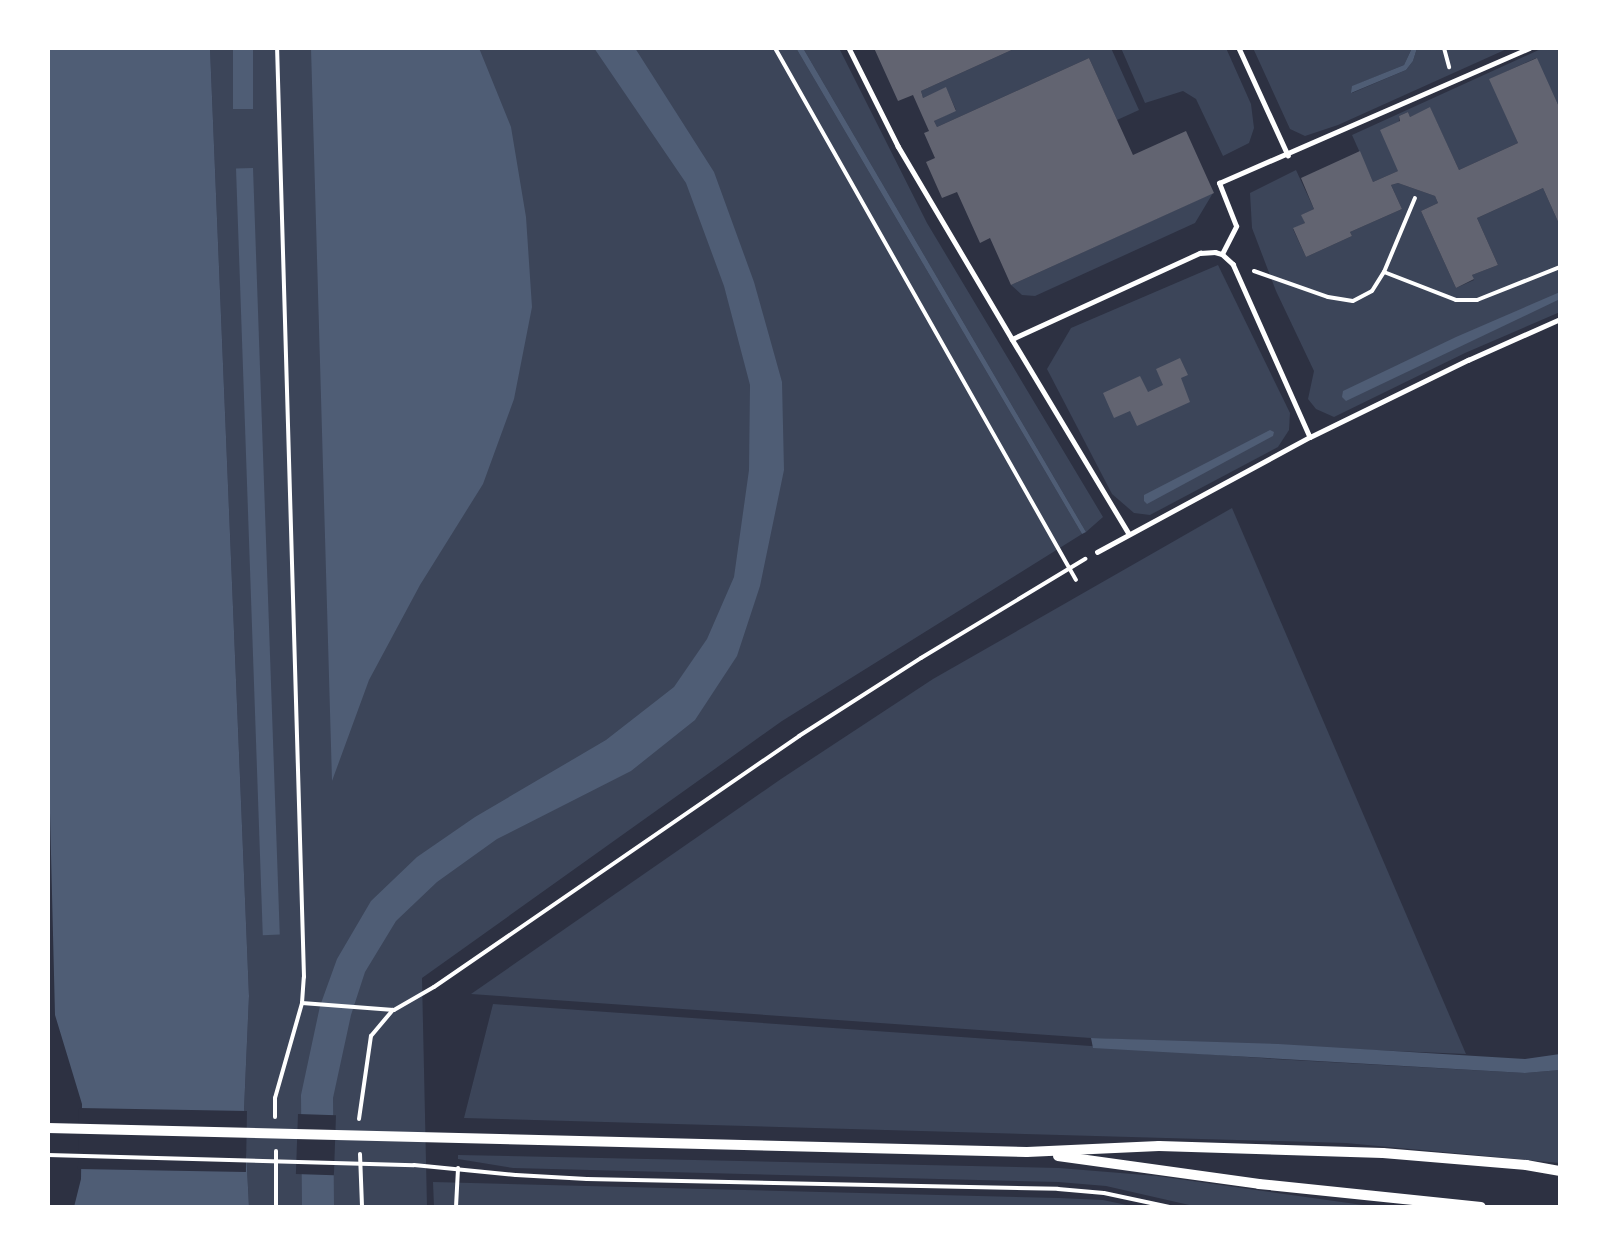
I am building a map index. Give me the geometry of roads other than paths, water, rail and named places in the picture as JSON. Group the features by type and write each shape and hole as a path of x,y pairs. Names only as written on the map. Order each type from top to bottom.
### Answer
{"street":[{"path":"48,1128 1028,1152 1159,1146 1371,1152 1560,1171"},
{"path":"1028,1152 1259,1184 1482,1207"}],"lane":[{"path":"849,48 898,147 1129,534"},
{"path":"1239,48 1288,155"},
{"path":"1222,254 1236,226 1219,183 1288,155 1529,48"},
{"path":"1011,339 1200,253 1207,251 1222,254 1233,264 1310,437"},
{"path":"1097,552 1310,437 1468,360 1560,319"}]}
